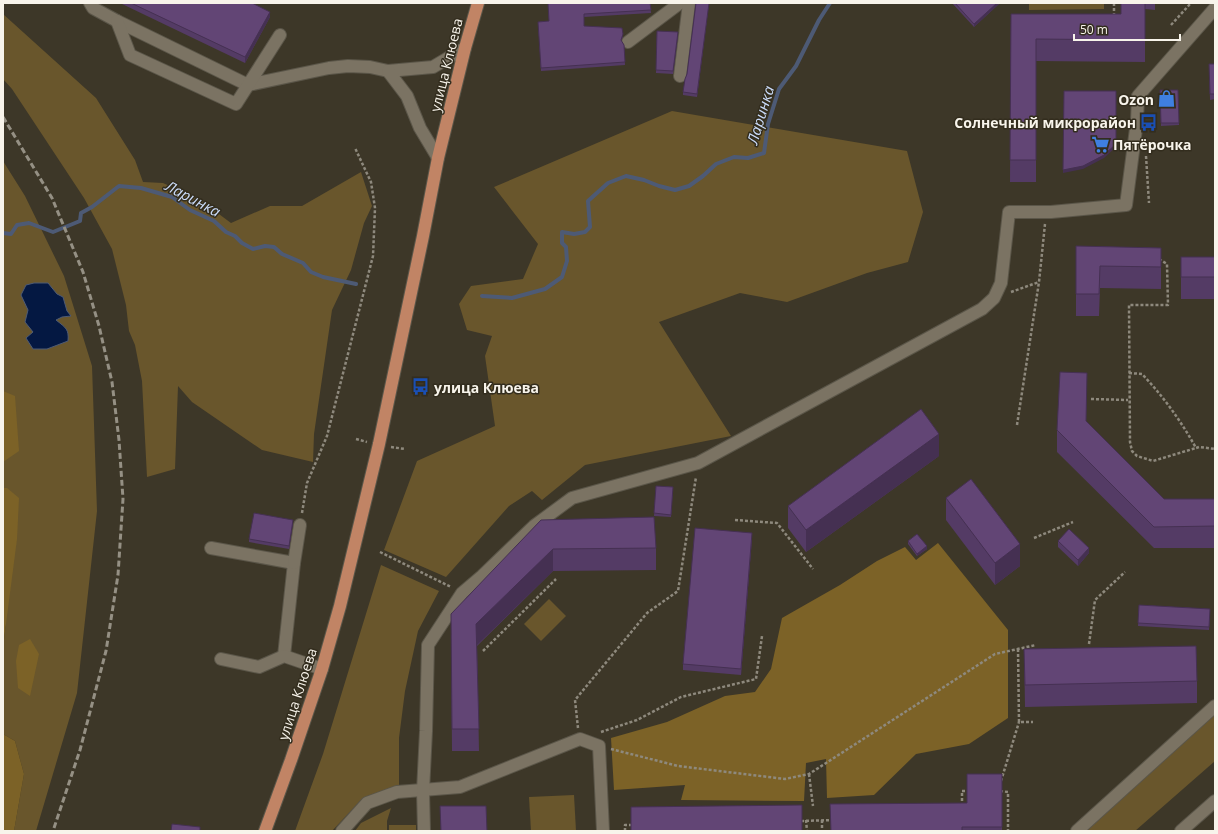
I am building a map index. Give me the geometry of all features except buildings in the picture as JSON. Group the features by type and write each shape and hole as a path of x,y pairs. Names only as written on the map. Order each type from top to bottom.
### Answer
{"main road":[{"name":"улица Клюева","path":"265,831 322,668 340,606 379,444 438,158 465,48 478,3"}],"street":[{"path":"90,3 93,8 117,21 248,85 328,68 348,66 370,67 388,72 433,67 465,48"},
{"path":"628,42 680,3"},
{"path":"680,76 689,3"},
{"path":"424,831 423,791 428,645 462,593 534,526 572,498 698,463 982,309 994,298 1001,283 1009,212 1046,212 1126,205 1137,121 1138,96 1215,8"},
{"path":"117,21 130,55 236,104 280,35"},
{"path":"388,72 407,96 420,128 438,158"},
{"path":"284,656 294,563 300,525"},
{"path":"212,548 294,563"},
{"path":"221,659 259,666 284,656 322,668"},
{"path":"1077,831 1215,706"},
{"path":"342,831 367,803 396,792 460,787 580,740 599,746 604,831"},
{"path":"1181,831 1215,801"}],"path":[{"path":"1171,24 1191,3"},
{"path":"1114,4 1114,17"},
{"path":"300,525 307,483 327,436 372,256 375,208 371,182 355,148"},
{"path":"1146,155 1149,203"},
{"path":"1017,425 1039,282 1046,212"},
{"path":"1156,257 1167,264 1168,305 1129,306 1128,400 1130,442 1132,451 1137,456 1153,461 1199,446 1215,450"},
{"path":"994,298 1039,282"},
{"path":"1128,373 1142,374 1156,388 1182,423 1196,448"},
{"path":"1091,399 1128,400"},
{"path":"698,463 678,591 647,613 574,700 580,740 637,720 681,697 756,680 762,636"},
{"path":"735,520 777,523 813,569"},
{"path":"1034,538 1073,522"},
{"path":"380,552 437,580"},
{"path":"1089,644 1095,600 1125,572"},
{"path":"483,651 556,578"},
{"path":"599,746 678,766 785,779 809,774 995,654 1036,645"},
{"path":"1008,831 1008,792 998,791 1019,722 1018,649"},
{"path":"1019,722 1033,722"},
{"path":"809,774 813,806"},
{"path":"962,813 962,791 969,791"},
{"path":"806,820 807,831"},
{"path":"822,820 822,831"},
{"path":"798,821 838,820"},
{"path":"625,831 625,825 641,824"}],"shaded area":[{"path":"1029,3 1104,3 1104,9 1029,10"},
{"path":"3,14 96,98 135,160 143,182 163,183 200,200 231,223 270,206 302,206 361,172 372,206 364,223 351,270 332,310 314,434 313,462 262,450 192,402 178,386 175,469 147,477 142,381 135,345 129,331 126,305 112,249 84,198 12,89 3,79"},
{"path":"672,111 907,151 923,212 908,262 867,273 787,302 740,293 659,322 731,436 585,465 542,500 532,491 509,506 446,577 384,550 417,461 495,426 485,356 492,336 467,330 459,304 471,286 523,279 538,244 494,187"},
{"path":"3,161 25,196 64,276 92,366 97,511 77,693 36,831 14,831 24,774 15,741 3,734 3,647 6,623 7,488 3,488"},
{"path":"3,391 15,396 19,451 3,462"},
{"path":"3,488 7,488 19,498 17,539 3,647"},
{"path":"938,543 1008,630 1008,718 969,744 916,754 874,795 827,798 826,759 806,763 804,801 681,800 685,785 614,790 611,738 667,722 725,696 755,692 771,669 782,618 840,585 877,561 905,547 916,560"},
{"path":"381,565 439,591 418,631 405,691 399,738 399,786 360,801 332,831 295,831 323,754"},
{"path":"549,599 566,616 541,641 524,624"},
{"path":"30,639 39,654 30,696 18,688 16,661 19,645"},
{"path":"1215,710 1215,761 1135,831 1077,831"},
{"path":"3,734 15,741 24,774 14,831 3,831"},
{"path":"574,795 576,831 531,831 529,797"},
{"path":"391,808 387,821 387,831 355,831 361,823"},
{"path":"389,825 416,825 416,831 389,831"}],"water":[{"path":"34,283 48,283 57,294 63,297 67,311 71,316 62,317 56,320 66,329 68,341 47,349 33,349 26,338 33,332 25,322 28,310 21,295 26,285"}],"waterway":[{"name":"Ларинка","path":"482,296 512,298 545,289 562,277 567,261 566,247 562,243 562,232 574,234 585,232 590,227 588,201 608,183 626,176 675,190 689,186 716,164 734,157 748,158 764,153 768,124 779,89 796,66 819,20 830,3"},
{"name":"Ларинка","path":"3,233 11,234 17,225 29,223 53,232 80,221 81,213 92,207 119,186 141,188 172,197 190,210 214,221 226,232 235,236 242,243 253,249 265,246 274,247 282,254 303,263 311,272 323,277 356,284"}],"railway":[{"path":"3,117 52,198 83,272 99,326 112,382 119,440 123,499 118,575 106,651 80,750 53,831"}],"place":[{"name":"Ozon","path":"1167,99"},
{"name":"Солнечный микрорайон","path":"1149,122"},
{"name":"Пятёрочка","path":"1100,144"},
{"name":"улица Клюева","path":"421,387"}]}
